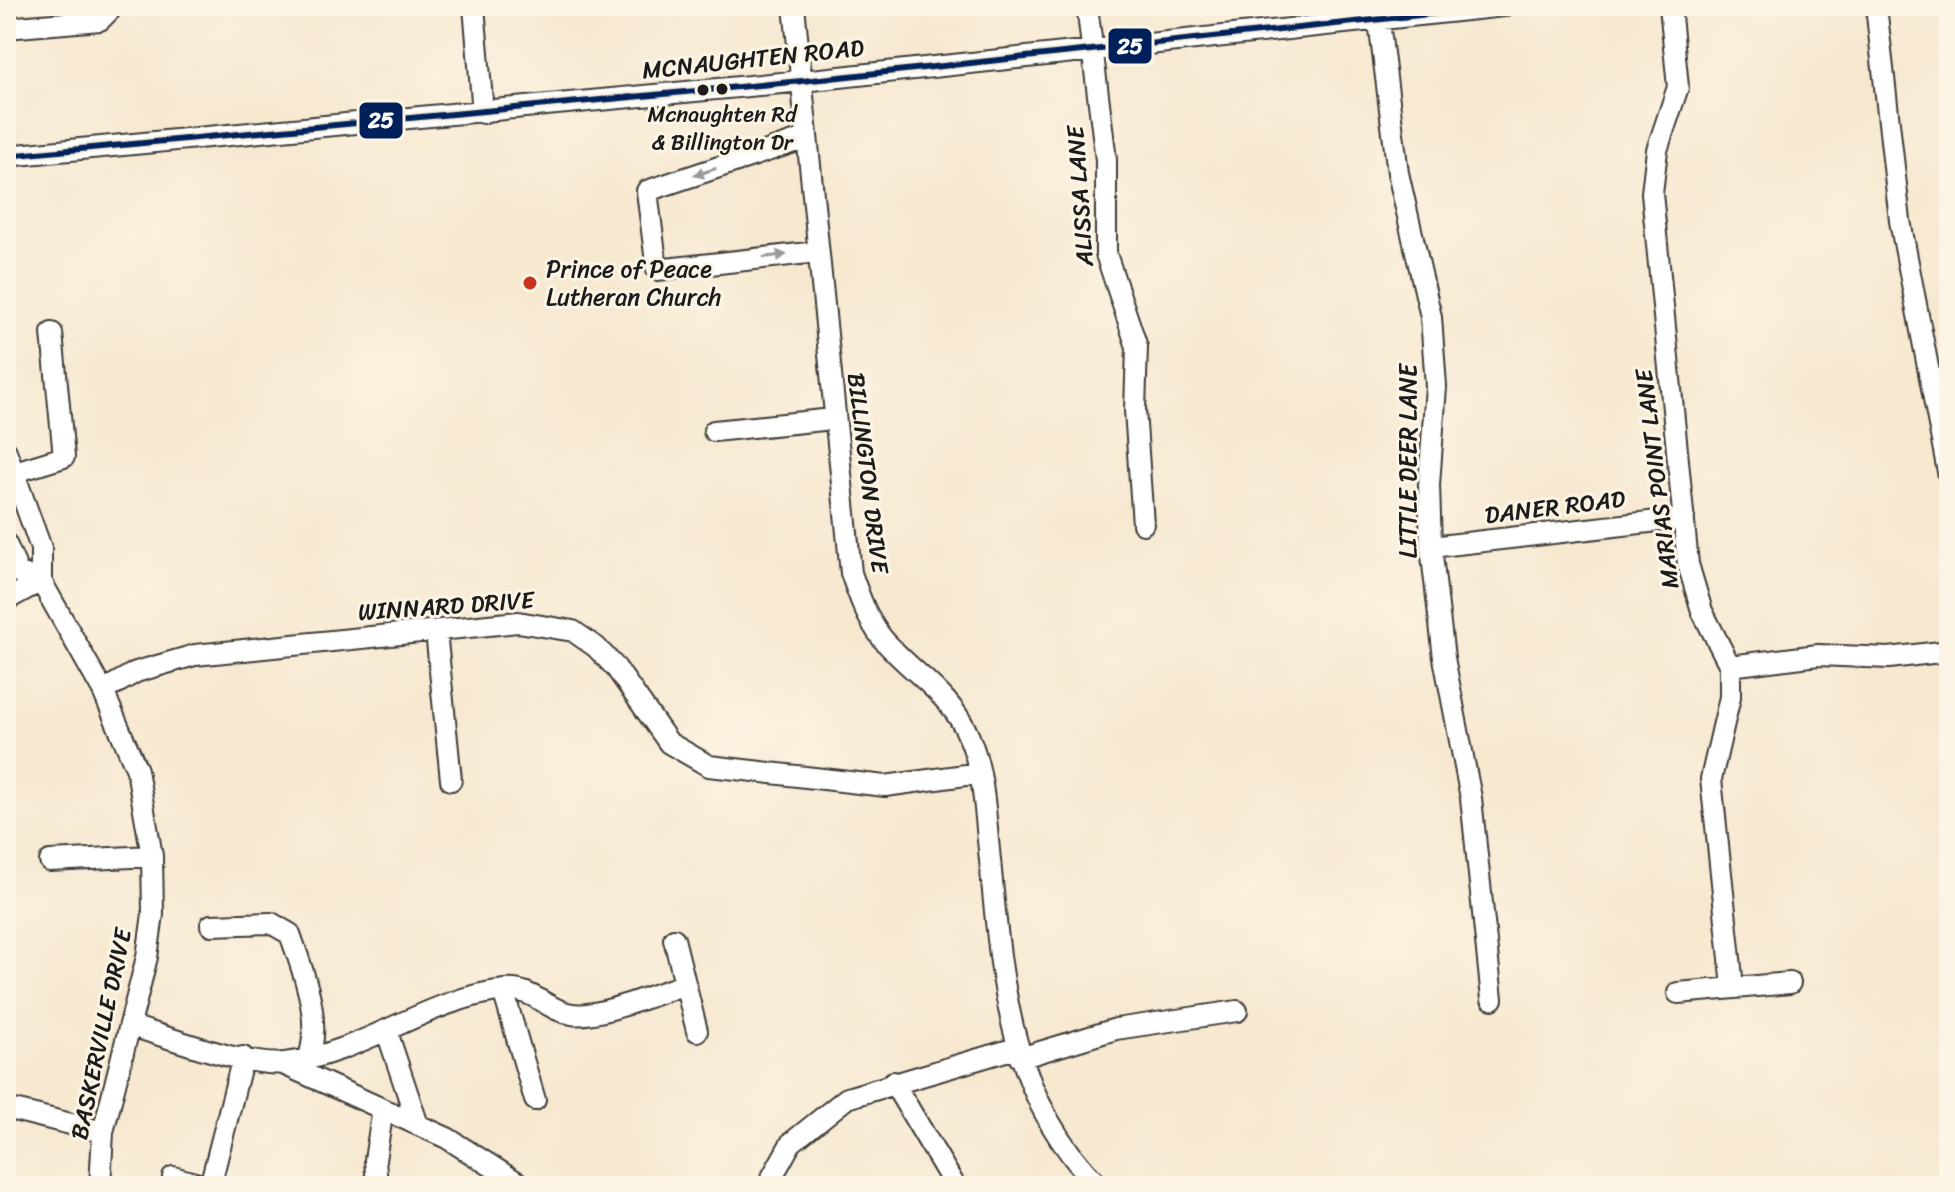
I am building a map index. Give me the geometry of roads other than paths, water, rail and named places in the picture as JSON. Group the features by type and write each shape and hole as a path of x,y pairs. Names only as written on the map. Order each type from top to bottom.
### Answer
{"street":[{"path":"6,28 100,20 114,6"},
{"path":"474,6 483,113"},
{"name":"BILLINGTON DRIVE","path":"794,6 833,419 850,563 858,594 882,638 942,693 959,717 980,773 1001,967 1018,1053 1059,1140 1099,1186"},
{"name":"ALISSA LANE","path":"1087,6 1106,160 1106,254 1137,347 1135,410 1143,524"},
{"name":"MCNAUGHTEN ROAD","path":"6,156 483,113 1092,51 1378,14 1504,6"},
{"name":"MARIAS POINT LANE","path":"1670,6 1678,87 1657,150 1652,193 1693,586 1730,666 1730,697 1711,779 1733,987"},
{"path":"1876,6 1900,221 1949,477"},
{"name":"LITTLE DEER LANE","path":"1378,14 1398,173 1432,332 1436,386 1429,485 1431,547 1444,658 1471,798 1492,999"},
{"path":"806,138 647,191 657,270 817,252"},
{"path":"12,473 64,457 52,333"},
{"path":"714,431 833,419"},
{"name":"BASKERVILLE DRIVE","path":"6,451 41,548 41,581 103,691 137,770 152,856 149,943 103,1132 100,1186"},
{"name":"DANER ROAD","path":"1431,547 1684,518"},
{"name":"BASKERVILLE DRIVE","path":"6,544 18,572 41,581"},
{"path":"6,600 41,581"},
{"name":"WINNARD DRIVE","path":"103,691 136,672 195,655 518,622 573,631 596,647 616,668 669,743 709,766 885,786 980,773"},
{"path":"436,631 451,780"},
{"path":"1730,666 1818,655 1889,658 1949,651"},
{"path":"50,861 152,856"},
{"path":"211,925 271,923 290,934 314,1018 316,1038 309,1057"},
{"path":"674,939 697,1031"},
{"path":"1678,993 1790,983"},
{"path":"283,1064 387,1032 438,1009 503,990 521,990 573,1015 592,1013 684,985"},
{"path":"503,990 535,1100"},
{"path":"767,1186 791,1143 847,1098 893,1082 1116,1029 1237,1011"},
{"path":"131,1026 243,1057 283,1064 447,1138 523,1186"},
{"path":"387,1032 418,1125"},
{"path":"173,1177 208,1186 243,1057"},
{"path":"893,1082 955,1186"},
{"path":"6,1108 103,1132"},
{"path":"377,1186 375,1160 383,1109"}],"place":[{"name":"Mcnaughten Rd & Billington Dr","path":"722,89"},
{"name":"Prince of Peace Lutheran Church","path":"530,283"}]}
